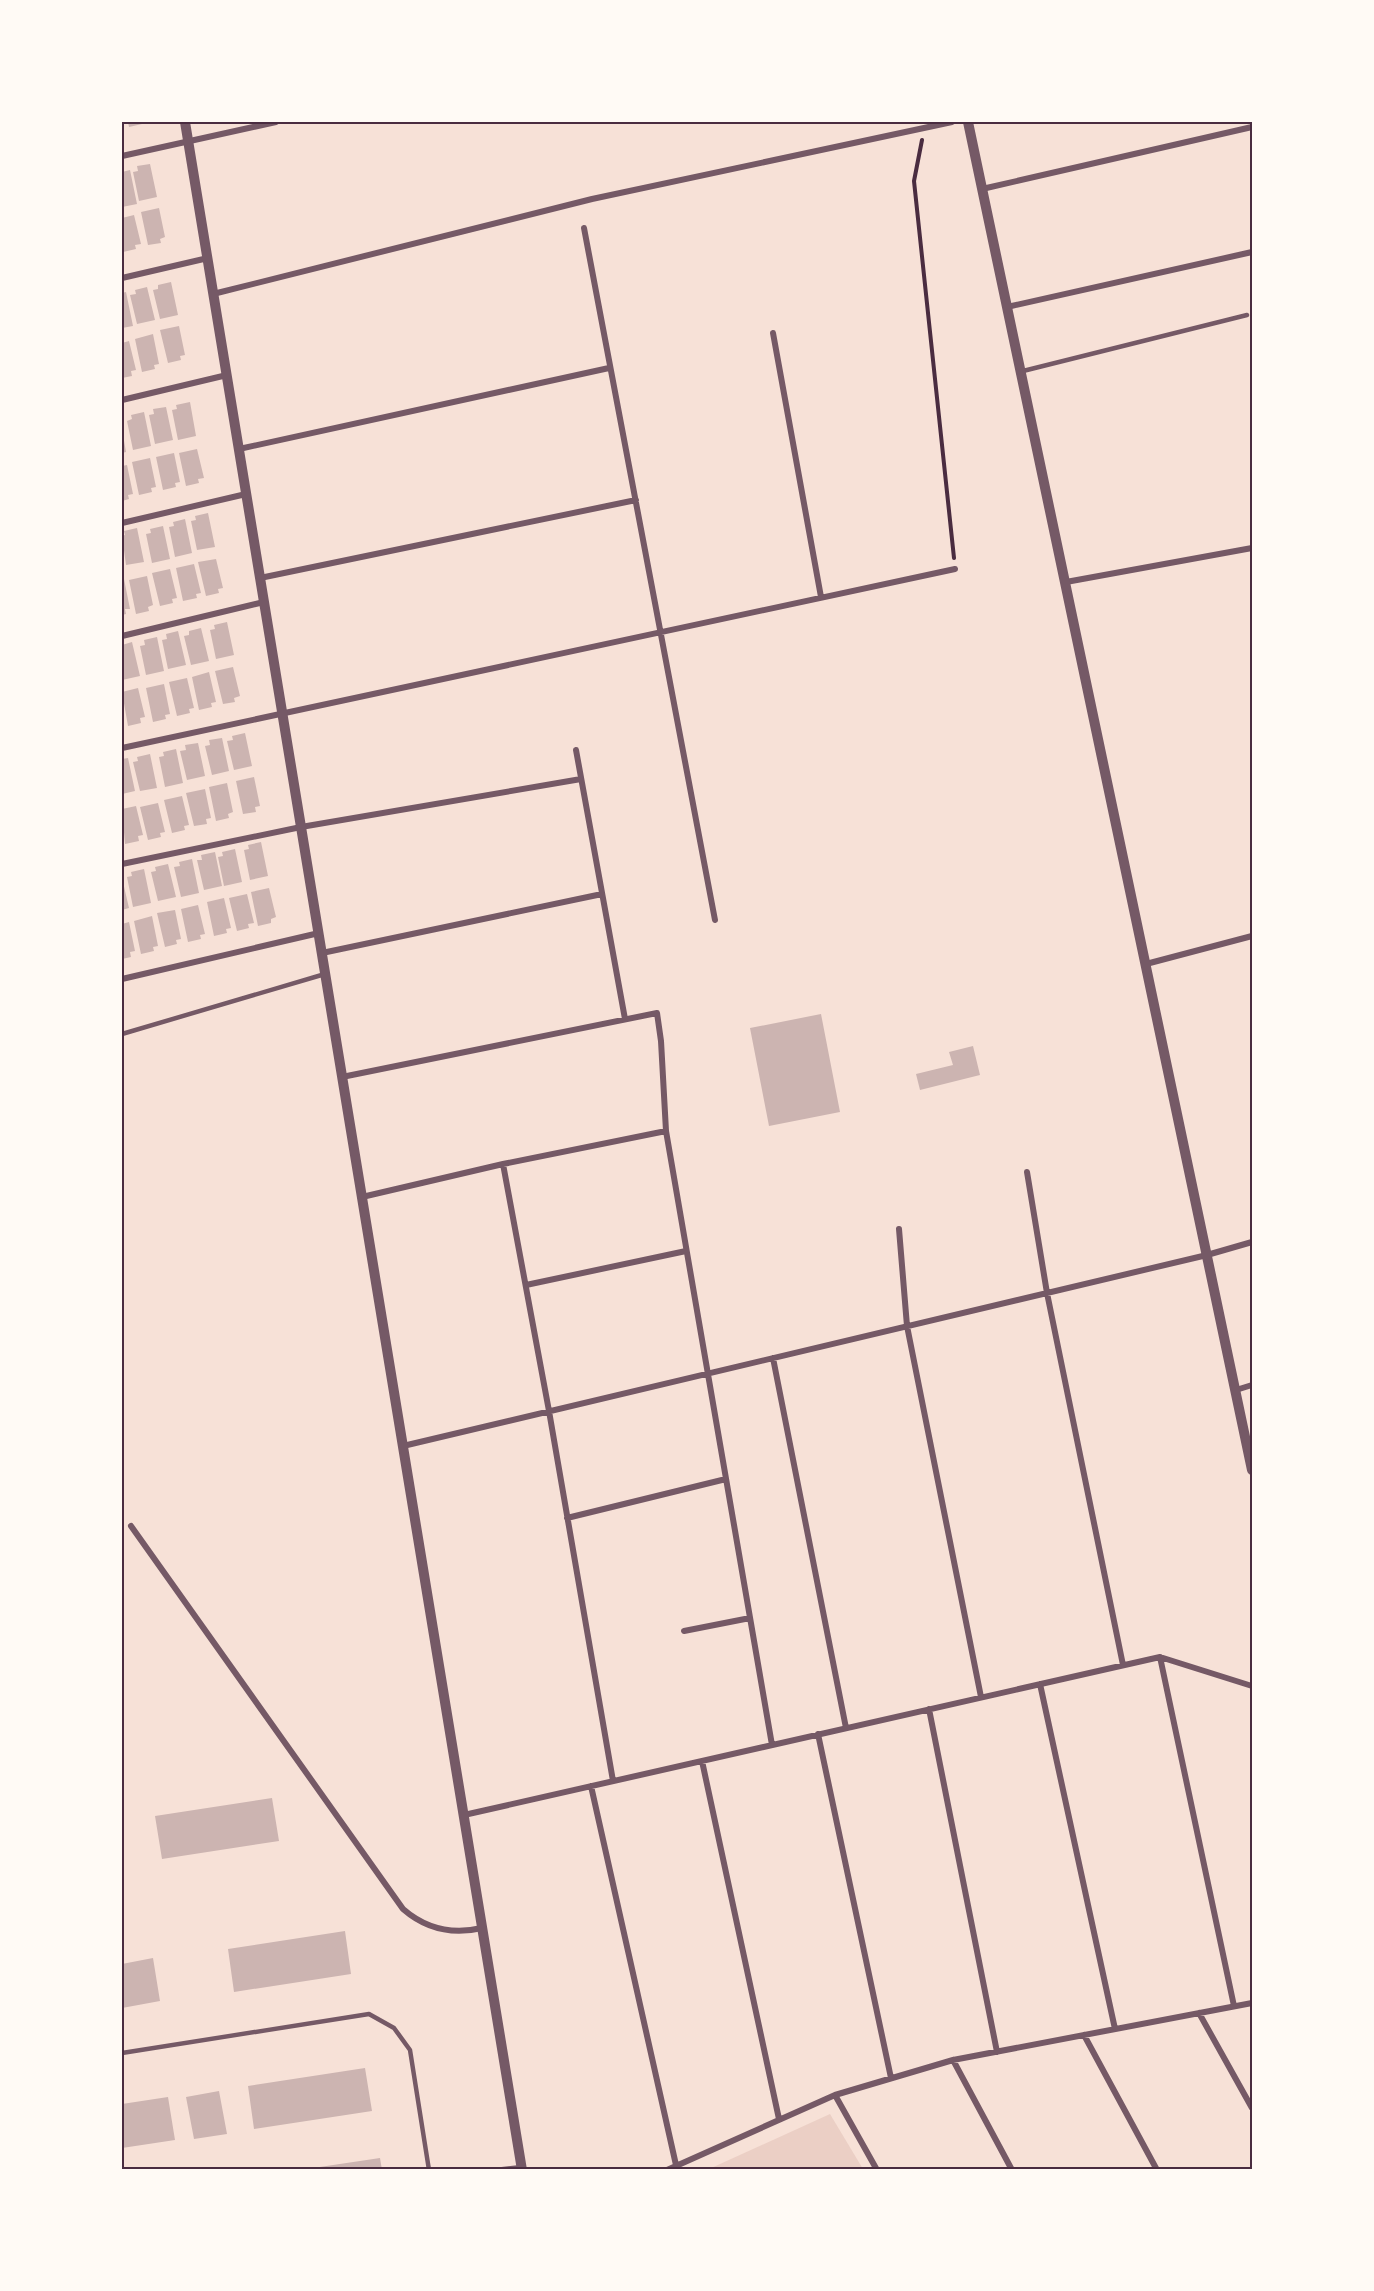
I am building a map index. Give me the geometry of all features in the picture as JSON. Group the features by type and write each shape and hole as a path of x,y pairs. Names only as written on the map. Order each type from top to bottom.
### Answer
{"street":[{"path":"185,122 522,2168"},
{"path":"122,156 276,122"},
{"path":"213,294 592,199 952,122"},
{"path":"968,122 1007,307 1023,371 1252,1470"},
{"path":"982,189 1252,127"},
{"path":"584,228 715,920"},
{"path":"1007,307 1252,252"},
{"path":"122,278 207,258"},
{"path":"773,333 821,597"},
{"path":"239,449 609,368"},
{"path":"122,400 227,375"},
{"path":"122,524 246,494"},
{"path":"260,578 636,500"},
{"path":"1066,582 1252,549"},
{"path":"122,748 956,569"},
{"path":"122,636 264,602"},
{"path":"576,750 625,1019"},
{"path":"122,864 301,827 581,779"},
{"path":"322,953 602,894"},
{"path":"122,979 319,933"},
{"path":"1146,964 1252,936"},
{"path":"342,1077 657,1013 661,1041 666,1131 772,1745"},
{"path":"362,1197 503,1164 666,1131"},
{"path":"503,1164 549,1411 613,1781"},
{"path":"1027,1172 1047,1293 1123,1665"},
{"path":"899,1229 907,1326 981,1697"},
{"path":"403,1446 1207,1255 1252,1242"},
{"path":"525,1286 686,1251"},
{"path":"773,1358 846,1728"},
{"path":"1236,1390 1252,1385"},
{"path":"567,1518 726,1479"},
{"path":"131,1526 403,1909 422,1922 444,1930 463,1931 482,1928"},
{"path":"684,1631 750,1618"},
{"path":"464,1815 1160,1657 1252,1686"},
{"path":"1160,1657 1234,2006"},
{"path":"1040,1684 1115,2029"},
{"path":"929,1709 997,2052"},
{"path":"818,1734 891,2078"},
{"path":"702,1761 779,2119"},
{"path":"591,1786 676,2166"},
{"path":"667,2169 835,2095 952,2060 1252,2003"},
{"path":"1199,2013 1252,2108"},
{"path":"1084,2035 1157,2169"},
{"path":"952,2060 1012,2169"},
{"path":"835,2095 877,2169"}],"lane":[{"path":"1023,371 1247,315"},
{"path":"122,1034 325,974"},
{"path":"122,2053 369,2014 394,2028 410,2050 429,2169"},
{"path":"495,2169 522,2168"}],"path":[{"path":"924,128 914,181 956,569"}],"shaded area":[{"path":"830,2114 863,2169 709,2169"}],"building":[{"path":"128,122 141,122 142,124 129,127"},
{"path":"150,164 157,197 139,201 133,172 138,171 137,166"},
{"path":"130,170 137,204 122,207 122,172"},
{"path":"159,208 165,237 160,239 161,243 148,245 141,212"},
{"path":"134,215 141,244 135,245 136,249 123,252 122,218"},
{"path":"171,282 178,315 160,319 153,290 158,289 158,285"},
{"path":"147,287 155,320 137,324 130,295 136,294 135,290"},
{"path":"126,292 133,326 122,328 122,293"},
{"path":"179,326 185,355 180,356 181,360 168,363 160,330"},
{"path":"153,334 159,364 154,365 155,369 142,372 135,339"},
{"path":"129,341 136,370 131,371 132,376 122,378 122,343"},
{"path":"190,402 196,436 178,440 172,410 177,409 176,405"},
{"path":"166,407 173,440 155,444 149,415 154,414 153,409"},
{"path":"144,412 151,446 133,450 127,421 132,419 131,415"},
{"path":"122,435 126,452 122,453"},
{"path":"197,449 204,478 198,479 199,483 186,486 179,453"},
{"path":"174,453 180,482 175,483 176,487 163,490 156,457"},
{"path":"150,458 156,487 151,488 152,492 139,495 132,462"},
{"path":"127,465 133,494 128,495 129,499 122,501 122,466"},
{"path":"208,513 215,547 197,550 191,521 196,520 195,516"},
{"path":"185,519 192,553 175,557 169,527 174,526 173,522"},
{"path":"163,526 170,559 152,563 146,534 151,533 150,529"},
{"path":"137,528 144,562 126,565 122,536 125,535 124,531"},
{"path":"216,559 223,588 218,589 219,593 206,596 198,562"},
{"path":"194,564 201,593 196,594 197,598 183,601 176,568"},
{"path":"170,569 177,598 172,599 173,603 160,606 152,573"},
{"path":"147,576 153,605 148,607 149,611 136,614 129,580"},
{"path":"124,579 130,609 125,609 126,614 122,615"},
{"path":"227,622 234,655 216,659 210,630 215,629 214,625"},
{"path":"201,628 209,661 191,665 184,636 189,635 189,631"},
{"path":"178,631 186,665 168,669 162,640 167,639 166,634"},
{"path":"157,637 164,671 146,675 140,646 145,645 144,640"},
{"path":"132,642 140,676 122,680 122,645"},
{"path":"233,667 240,696 234,698 235,702 223,704 215,671"},
{"path":"209,672 216,702 211,703 212,707 199,710 192,677"},
{"path":"187,678 194,708 189,709 190,713 177,716 169,682"},
{"path":"164,684 170,714 165,715 166,719 153,722 146,688"},
{"path":"138,688 145,717 140,718 141,723 128,726 122,692"},
{"path":"245,733 252,766 234,770 227,741 233,740 232,736"},
{"path":"222,738 229,771 212,775 205,746 210,745 209,740"},
{"path":"198,743 205,776 187,780 180,751 186,750 185,745"},
{"path":"176,749 183,783 165,787 159,757 164,756 163,752"},
{"path":"150,754 157,788 140,791 133,762 138,761 137,757"},
{"path":"128,758 135,791 122,794 122,759"},
{"path":"254,777 260,806 255,807 256,812 243,814 236,781"},
{"path":"227,783 233,812 228,814 229,818 216,821 209,787"},
{"path":"205,789 211,818 206,819 207,824 194,826 186,793"},
{"path":"182,796 189,825 184,826 185,830 172,833 164,800"},
{"path":"158,803 165,832 160,833 161,837 148,840 140,807"},
{"path":"136,806 143,835 138,836 139,841 125,844 122,809"},
{"path":"261,842 268,876 250,880 244,850 249,849 248,845"},
{"path":"235,849 242,882 224,886 218,857 223,856 222,852"},
{"path":"215,852 222,886 204,890 197,860 202,860 201,855"},
{"path":"192,859 199,893 181,897 174,867 180,866 179,862"},
{"path":"168,864 176,897 158,901 151,872 156,871 155,867"},
{"path":"144,869 151,903 133,907 127,877 132,876 131,872"},
{"path":"122,878 129,908 122,910"},
{"path":"269,888 276,917 271,919 271,923 258,926 251,892"},
{"path":"247,894 254,923 248,924 249,928 237,931 229,898"},
{"path":"224,898 231,928 226,929 227,933 214,936 207,902"},
{"path":"198,905 205,934 200,935 201,939 188,942 181,909"},
{"path":"175,910 181,939 176,940 177,944 165,947 157,913"},
{"path":"152,916 158,946 153,947 154,951 141,954 134,921"},
{"path":"129,922 135,951 130,952 131,957 122,959 122,924"},
{"path":"821,1014 840,1112 769,1126 750,1028"},
{"path":"973,1046 980,1075 920,1090 916,1074 953,1065 949,1052"},
{"path":"272,1798 279,1841 162,1859 155,1816"},
{"path":"345,1931 351,1974 234,1992 228,1949"},
{"path":"153,1958 160,2001 122,2008 122,1964"},
{"path":"365,2068 372,2111 254,2129 248,2086"},
{"path":"219,2091 227,2134 194,2139 186,2097"},
{"path":"168,2097 175,2140 122,2148 122,2104"},
{"path":"380,2158 382,2170 313,2170 313,2168"}]}
